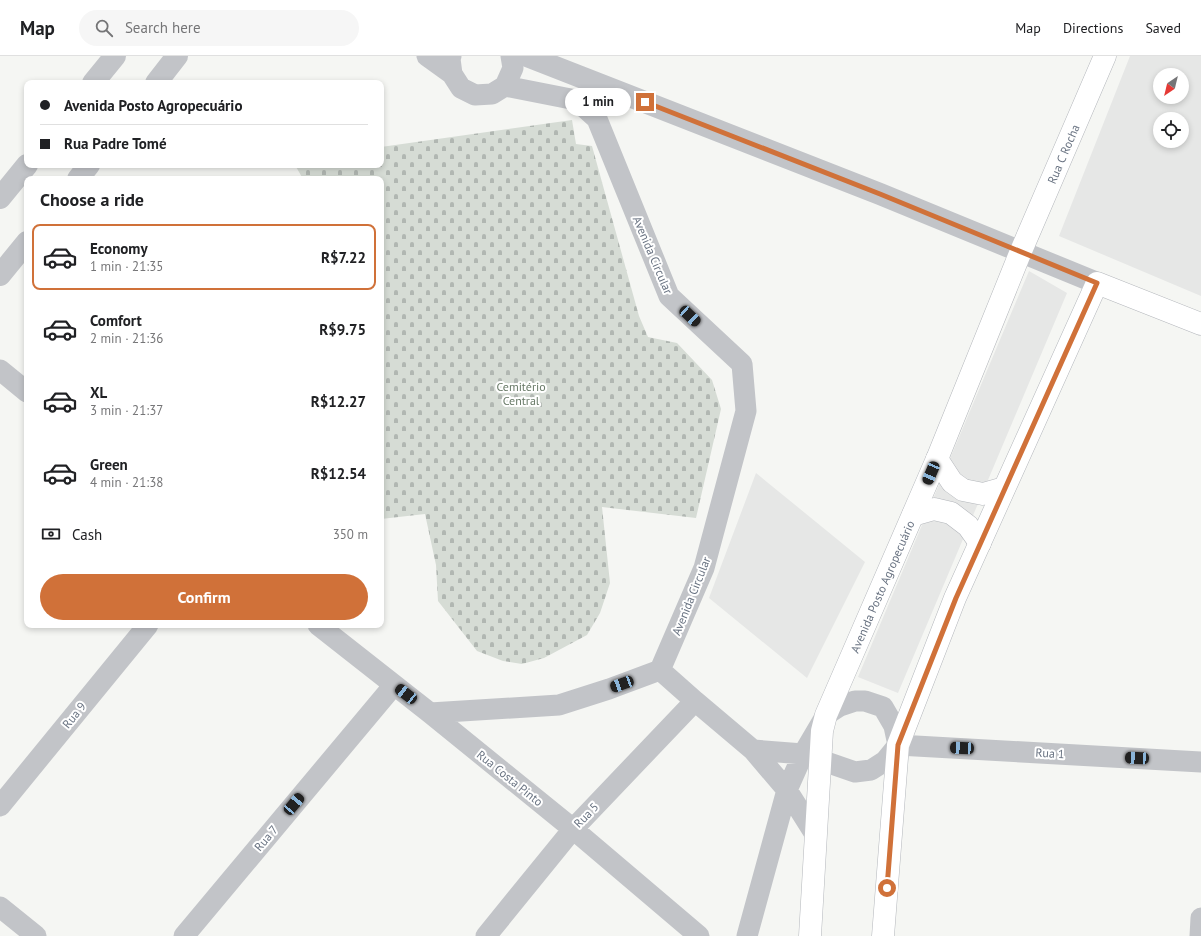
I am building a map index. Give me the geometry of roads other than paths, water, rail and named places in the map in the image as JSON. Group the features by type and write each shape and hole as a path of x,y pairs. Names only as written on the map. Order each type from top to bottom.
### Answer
{"main road":[{"name":"Rua C Rocha","path":"1021,251 1105,56"},
{"name":"Avenida Posto Agropecuário","path":"810,936 816,836 811,757 822,731 826,715 937,459 1021,251"},
{"path":"883,936 898,745 956,598 1097,283 1201,324"},
{"path":"937,459 952,482 963,490 984,494 1004,488"},
{"path":"913,515 934,509 951,513 968,526 980,543"}],"street":[{"path":"95,80 115,56"},
{"path":"158,80 177,56"},
{"path":"428,56 452,65 460,88 475,95 492,94 505,86 513,68 511,56"},
{"path":"527,56 880,194 1097,283"},
{"name":"Avenida Circular","path":"505,86 576,100 597,119 669,296 742,364 746,411 704,568 660,670"},
{"path":"0,198 25,168"},
{"path":"80,176 87,168"},
{"path":"0,275 24,246"},
{"path":"0,370 24,390"},
{"name":"Rua 9","path":"0,806 146,628"},
{"name":"Rua Costa Pinto","path":"322,628 430,713 573,829 699,936"},
{"path":"430,713 559,705 609,689 660,670 753,750 787,790 816,836"},
{"name":"Rua 7","path":"184,936 394,685"},
{"name":"Rua 5","path":"486,936 573,829 695,701"},
{"path":"753,750 811,757 855,772 871,770 885,761 898,745 894,726 883,708 865,701 855,701 840,706 826,715"},
{"name":"Rua 1","path":"898,745 1201,762"},
{"path":"747,936 787,790 811,757"},
{"path":"0,907 36,936"},
{"path":"1200,936 1201,918"}],"park label":[{"name":"Cemitério Central","path":"521,393"}]}
